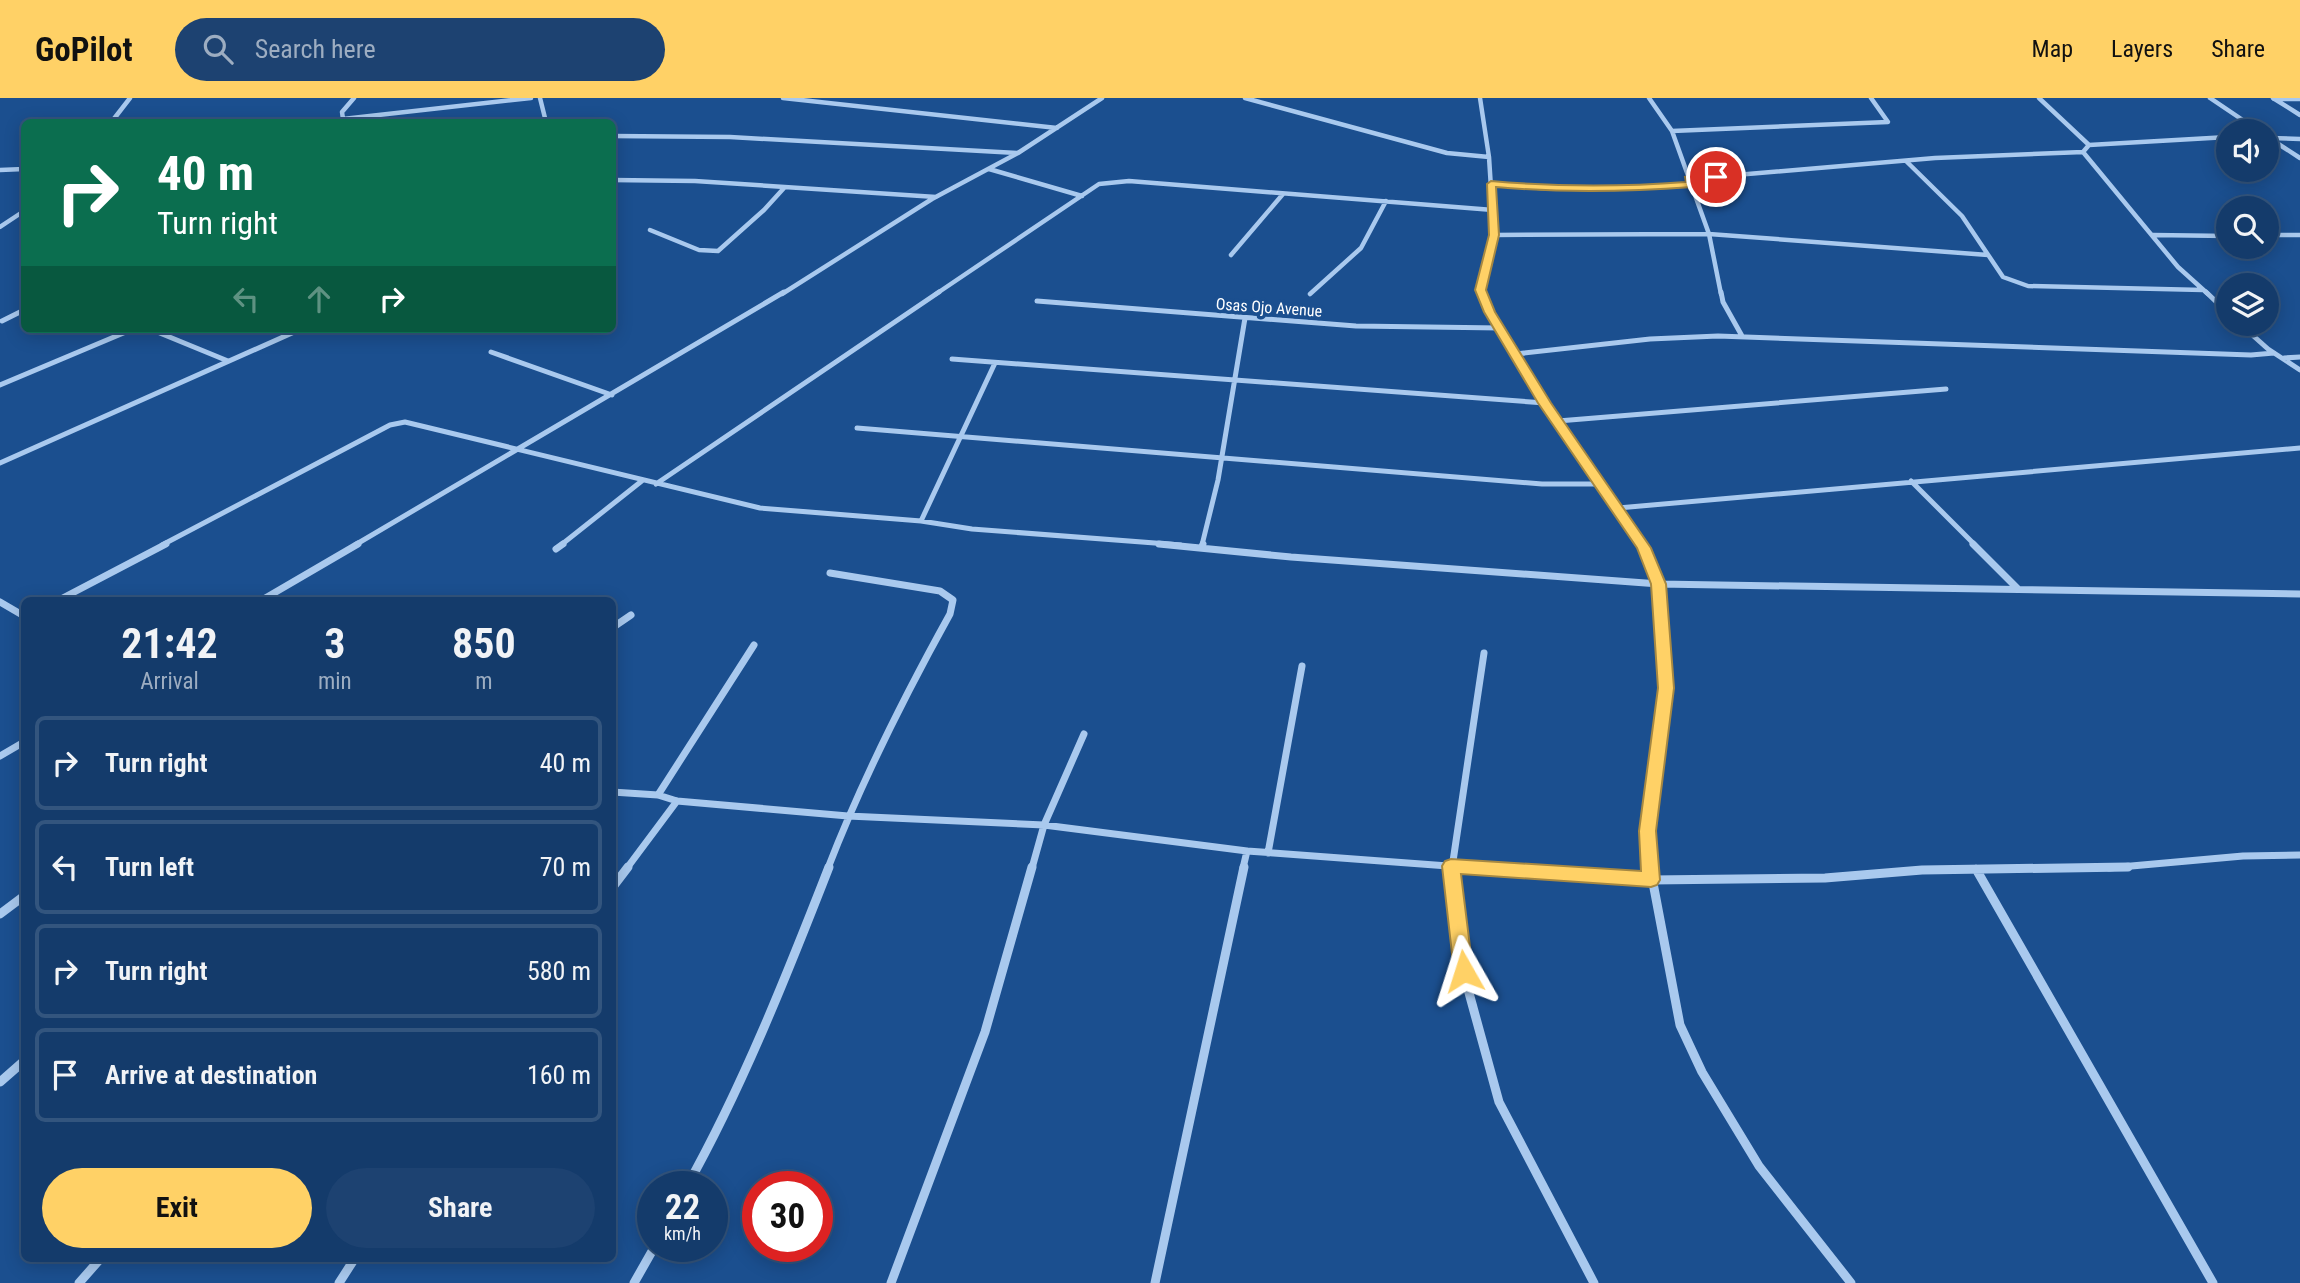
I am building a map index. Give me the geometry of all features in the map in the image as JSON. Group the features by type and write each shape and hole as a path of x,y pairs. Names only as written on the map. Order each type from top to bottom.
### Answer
{"street":[{"path":"114,119 130,98"},
{"path":"354,98 342,112 343,119 531,98"},
{"path":"540,98 545,119"},
{"path":"783,98 1057,128"},
{"path":"267,597 744,318 936,197 1018,153 1102,98"},
{"path":"1245,98 1425,148 1459,155 1489,157"},
{"path":"1480,98 1489,157 1494,235 1480,290 1545,403 1644,548 1659,584 1666,688 1647,831 1651,880 1680,1025 1702,1072 1759,1167 1851,1283"},
{"path":"1649,98 1672,131 1709,234 1723,302 1742,336"},
{"path":"1672,131 1888,122 1871,98"},
{"path":"2039,98 2088,145 2216,138"},
{"path":"2210,98 2241,119"},
{"path":"2273,98 2300,99"},
{"path":"2273,98 2300,116"},
{"path":"616,136 720,136 1018,153"},
{"path":"2279,138 2300,139"},
{"path":"2279,144 2300,158"},
{"path":"2083,152 2088,145"},
{"path":"1491,184 1562,190 1616,190 1906,161 2031,152 2083,152"},
{"path":"2083,152 2178,267 2216,302"},
{"path":"1906,161 1962,216 2003,277 2028,286 2203,290"},
{"path":"0,170 21,169"},
{"path":"988,169 1082,196"},
{"path":"616,180 706,181 936,197"},
{"path":"656,484 1099,184 1129,181 1493,210"},
{"path":"650,230 699,250 718,251 764,210 784,188"},
{"path":"1231,255 1283,194"},
{"path":"1310,294 1361,248 1386,201"},
{"path":"1,226 21,213"},
{"path":"1494,235 1709,234 1988,255"},
{"path":"2279,235 2300,235"},
{"path":"2153,236 2216,236"},
{"name":"Osas Ojo Avenue","path":"1037,301 1368,326 1500,328"},
{"path":"1202,547 1236,381 1245,318"},
{"path":"0,385 124,333"},
{"path":"160,333 228,361"},
{"path":"0,463 292,333"},
{"path":"1516,354 1650,340 1742,336 2238,354 2274,353"},
{"path":"2253,336 2300,370"},
{"path":"491,352 612,395"},
{"path":"2284,358 2300,357"},
{"path":"952,359 1545,403"},
{"path":"921,521 995,363"},
{"path":"1558,421 1946,389"},
{"path":"65,597 393,424 409,422 760,508 921,521 972,529 1202,547 1291,557 1659,584 2300,594"},
{"path":"857,428 1542,484 1600,484"},
{"path":"1619,508 2300,448"},
{"path":"556,549 643,481"},
{"path":"1911,481 2018,589"},
{"path":"695,1171 709,1147 799,944 848,816 900,703 950,614 953,600 940,591 830,573"},
{"path":"0,602 21,614"},
{"path":"616,625 631,615"},
{"path":"659,795 754,645"},
{"path":"1485,653 1451,866 1464,971 1499,1102 1594,1283"},
{"path":"1268,853 1302,666"},
{"path":"891,1283 985,1032 1044,825 1084,734"},
{"path":"0,757 21,744"},
{"path":"616,792 659,795 677,801 848,816 1044,825 1268,853 1651,880 1825,878 1922,870 2102,869 2243,856 2300,855"},
{"path":"616,883 677,801"},
{"path":"1155,1283 1247,851"},
{"path":"1976,869 2213,1283"},
{"path":"0,914 21,899"},
{"path":"0,1082 21,1064"},
{"path":"79,1283 97,1262"},
{"path":"339,1283 352,1262"},
{"path":"634,1283 646,1262"}],"route":[{"path":"1464,971 1451,866 1651,880 1647,831 1666,688 1659,584 1644,548 1545,403 1489,312 1480,290 1494,235 1491,184 1562,190 1616,190 1692,184 1689,179 1716,177"}]}
